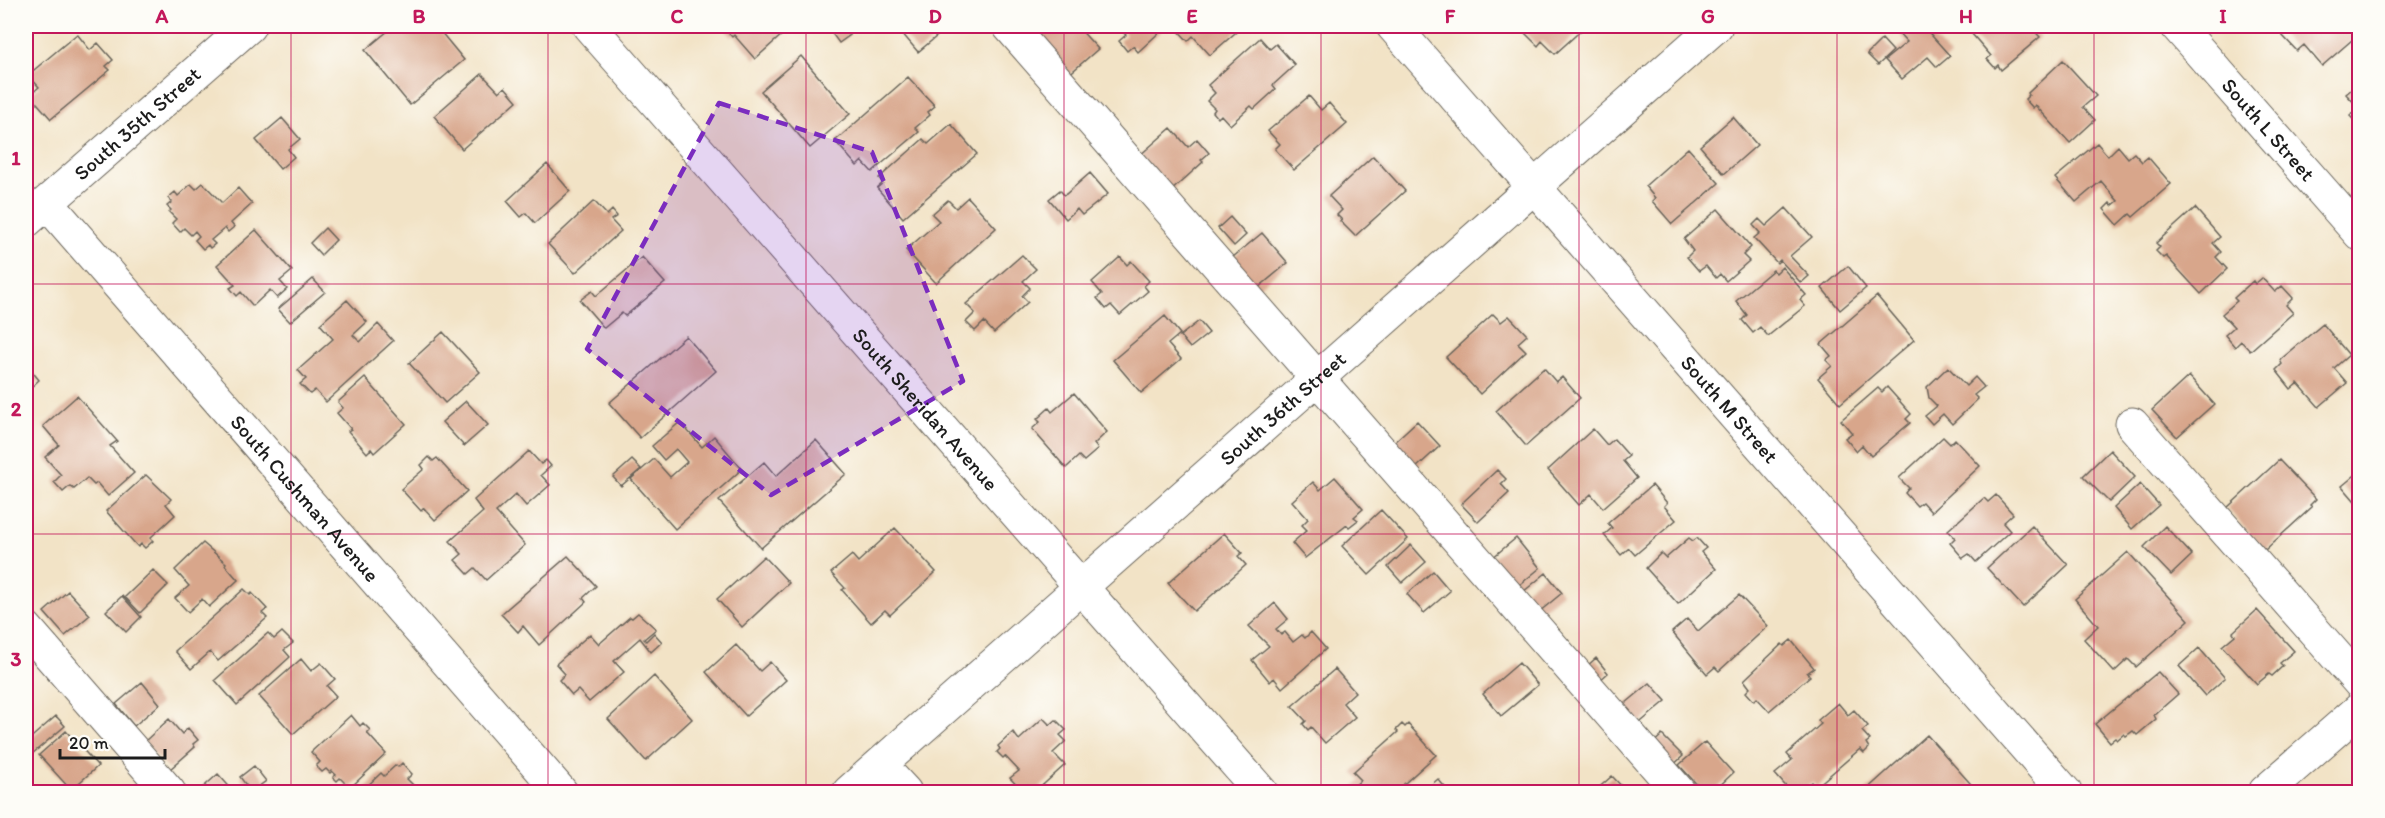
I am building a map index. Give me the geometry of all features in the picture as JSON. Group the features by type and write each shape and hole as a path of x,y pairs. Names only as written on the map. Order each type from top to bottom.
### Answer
{"street":[{"name":"South Sheridan Avenue","path":"589,26 1261,792"},
{"path":"1009,26 1678,792"},
{"name":"South M Street","path":"1393,26 2065,792"},
{"name":"South 36th Street","path":"849,792 1716,26"},
{"name":"South L Street","path":"2177,26 2360,234"},
{"name":"South 35th Street","path":"36,212 233,31"},
{"name":"South Cushman Avenue","path":"36,212 561,792"},
{"path":"2132,423 2360,683"},
{"path":"26,628 169,792"},
{"path":"2265,792 2360,709"},
{"path":"880,765 904,792"}],"highlighted area":[{"path":"719,103 872,152 963,381 771,495 587,349"}],"building":[{"path":"394,26 436,26 464,60 410,105 365,50"},
{"path":"722,26 777,26 784,33 755,59 734,35 732,37"},
{"path":"843,26 850,35 839,43 828,28"},
{"path":"896,26 949,26 918,52"},
{"path":"1047,26 1077,26 1098,49 1066,77 1032,39"},
{"path":"1130,26 1160,26 1163,29 1138,52 1133,46 1127,51 1119,41 1126,35 1123,32"},
{"path":"1243,26 1210,55 1193,36 1188,41 1175,27"},
{"path":"1529,26 1586,26 1555,54 1542,41 1538,46 1523,31"},
{"path":"1892,26 1923,26 1950,56 1937,67 1928,57 1902,79 1885,60 1907,42"},
{"path":"1965,26 2030,26 2040,37 2001,70 1998,65 1995,68 1987,59 1991,56"},
{"path":"2290,26 2360,26 2360,33 2322,66 2304,45 2297,51 2281,34"},
{"path":"77,34 90,50 98,43 113,60 106,66 110,70 51,119 30,95 39,87 28,75"},
{"path":"1260,38 1270,49 1276,44 1295,65 1273,85 1276,89 1254,109 1251,106 1230,125 1221,115 1218,118 1213,112 1215,109 1207,101 1215,93 1208,85"},
{"path":"1882,39 1893,51 1878,65 1867,54"},
{"path":"801,56 850,114 810,148 761,91"},
{"path":"2063,60 2096,96 2083,107 2095,120 2070,143 2035,105 2033,108 2025,99 2028,93"},
{"path":"482,74 499,92 505,87 517,101 462,149 434,116"},
{"path":"908,77 935,106 928,112 930,115 915,128 919,132 872,172 862,161 857,166 835,141"},
{"path":"2360,82 2360,126 2350,116 2359,108 2346,94"},
{"path":"1309,96 1321,110 1329,103 1347,124 1294,170 1275,149 1280,144 1268,131"},
{"path":"1733,117 1757,145 1724,174 1700,146"},
{"path":"282,118 300,139 288,149 294,157 280,169 256,140"},
{"path":"951,124 977,154 903,218 877,188 883,183 879,178 923,139 928,144"},
{"path":"1171,128 1188,147 1197,139 1209,153 1201,160 1203,162 1170,192 1139,156"},
{"path":"2097,143 2108,156 2118,146 2128,158 2134,153 2142,162 2148,157 2171,184 2133,217 2130,214 2118,225 2104,209 2110,203 2112,206 2118,201 2101,181 2076,202 2055,178"},
{"path":"1688,148 1719,183 1672,224 1652,201 1655,198 1645,186"},
{"path":"1373,156 1405,191 1355,236 1340,221 1342,220 1337,215 1342,210 1329,196"},
{"path":"547,164 570,191 535,223 526,213 521,217 507,201"},
{"path":"1090,173 1108,194 1082,215 1077,209 1066,219 1049,199 1060,190 1064,195 1066,194"},
{"path":"203,183 222,203 238,188 252,204 231,223 234,227 228,232 225,228 211,240 215,244 203,249 195,240 199,236 195,231 191,235 184,228 180,232 172,223 176,219 167,206 172,202 168,198 175,192 178,196 191,184 196,189"},
{"path":"968,197 996,228 936,283 906,250 939,221 932,214 948,200 956,208"},
{"path":"594,201 607,215 612,210 617,216 611,220 621,231 575,273 548,244"},
{"path":"1786,208 1812,237 1790,256 1809,276 1801,283 1780,260 1777,263 1754,238 1760,233 1753,225 1759,219 1766,226"},
{"path":"2195,208 2220,237 2213,243 2221,252 2216,257 2227,269 2201,294 2166,256 2163,258 2156,251 2160,247 2156,243"},
{"path":"1718,209 1751,247 1743,255 1749,261 1726,281 1720,274 1716,278 1706,266 1699,271 1687,257 1693,251 1684,239"},
{"path":"1230,217 1246,235 1234,246 1218,228"},
{"path":"325,228 336,240 321,255 310,243"},
{"path":"256,230 292,271 280,281 287,289 277,298 270,290 253,306 241,292 237,296 230,288 235,285 217,265"},
{"path":"1262,233 1288,263 1253,292 1227,262"},
{"path":"1022,255 1036,269 1023,281 1030,288 1022,296 1028,302 994,333 984,322 975,331 966,322 975,313 966,304"},
{"path":"642,257 665,283 625,316 622,313 604,328 580,300 592,291 596,296"},
{"path":"1120,257 1127,265 1131,261 1149,281 1144,286 1148,291 1120,315 1111,305 1106,309 1097,298 1102,294 1092,282"},
{"path":"1848,266 1866,288 1840,310 1822,288"},
{"path":"1782,267 1806,295 1800,300 1805,306 1768,336 1760,327 1753,333 1742,320 1747,315 1736,301 1773,270 1776,273"},
{"path":"2262,278 2275,292 2282,286 2293,298 2286,305 2293,313 2250,351 2241,341 2235,347 2225,335 2234,327 2222,314 2237,301 2234,298 2253,281 2255,284"},
{"path":"313,279 325,292 290,322 278,309"},
{"path":"1877,296 1914,340 1840,404 1818,378 1832,366 1826,360 1831,356 1821,344"},
{"path":"347,300 367,322 353,335 360,342 378,324 393,341 326,402 315,390 310,394 300,384 306,379 298,370 333,339 320,324"},
{"path":"1493,314 1501,322 1509,316 1527,335 1518,343 1526,351 1480,394 1446,357"},
{"path":"1165,316 1180,334 1168,344 1181,359 1141,393 1113,360"},
{"path":"1199,321 1209,333 1190,348 1180,336"},
{"path":"2323,324 2349,355 2334,368 2347,383 2319,407 2298,383 2291,389 2276,370 2282,364 2280,360"},
{"path":"443,332 480,372 445,403 409,363"},
{"path":"686,336 716,371 640,438 609,403"},
{"path":"26,364 39,380 26,392"},
{"path":"1948,367 1966,386 1975,377 1984,387 1974,395 1978,399 1952,424 1943,414 1932,424 1925,416 1937,406 1929,398 1927,387"},
{"path":"1544,368 1556,382 1562,377 1580,398 1526,446 1496,411"},
{"path":"2189,376 2214,404 2177,437 2152,410"},
{"path":"365,378 406,424 374,453 371,449 367,453 348,431 351,429 337,413 343,408 338,402"},
{"path":"1887,387 1911,414 1906,419 1910,423 1871,456 1862,445 1856,451 1845,438 1852,433 1841,420 1878,388 1882,392"},
{"path":"1074,393 1107,432 1094,444 1098,449 1084,461 1079,456 1066,468 1032,429 1040,422 1037,419 1049,408 1052,412"},
{"path":"77,396 117,441 110,446 134,473 108,496 97,483 94,485 87,478 74,489 70,486 63,492 54,482 61,475 45,457 59,445 43,426"},
{"path":"466,401 488,425 464,446 442,422"},
{"path":"1417,421 1440,446 1416,468 1393,443"},
{"path":"680,422 702,447 714,436 742,469 675,529 631,479 654,459 670,477 687,462 676,449 664,460 652,446"},
{"path":"1593,429 1607,445 1614,439 1629,456 1623,461 1637,478 1603,508 1591,494 1579,505 1548,470"},
{"path":"1943,437 1950,444 1955,439 1980,466 1931,512 1922,502 1917,506 1905,493 1909,488 1899,478"},
{"path":"816,440 846,474 761,548 719,501 764,462 776,476"},
{"path":"2110,450 2135,477 2109,502 2083,476"},
{"path":"529,451 541,464 546,460 551,466 541,475 550,485 526,506 516,494 496,512 525,545 486,580 475,568 468,574 455,560 462,554 450,541 483,512 474,500"},
{"path":"429,457 433,461 437,458 467,491 435,520 424,508 421,511 401,489 424,469 421,465"},
{"path":"632,460 641,469 621,486 613,477"},
{"path":"2279,460 2316,499 2310,505 2312,507 2265,550 2227,508"},
{"path":"1497,470 1506,479 1501,484 1509,493 1478,522 1461,504"},
{"path":"2360,471 2360,507 2342,486"},
{"path":"146,475 171,499 166,504 175,515 150,538 153,541 145,548 141,544 138,547 106,511"},
{"path":"1335,477 1363,509 1354,517 1358,520 1349,527 1347,525 1305,558 1292,543 1307,530 1302,525 1308,519 1292,501 1313,482 1320,490"},
{"path":"2140,484 2159,505 2132,529 2114,508"},
{"path":"1652,485 1667,503 1664,506 1676,520 1635,555 1629,548 1621,555 1604,535 1612,528 1608,523"},
{"path":"1996,495 2013,514 2003,523 2010,531 1976,562 1969,554 1963,558 1950,543 1955,538 1948,530 1984,498 1988,502"},
{"path":"1381,510 1408,539 1369,575 1342,546"},
{"path":"2032,526 2068,565 2023,607 1987,568"},
{"path":"2165,526 2192,555 2171,575 2144,547"},
{"path":"895,528 936,572 890,615 885,610 871,623 842,590 845,588 831,573 852,555 858,562"},
{"path":"1224,533 1242,553 1238,556 1246,565 1194,611 1168,583"},
{"path":"1516,538 1540,568 1517,587 1492,558"},
{"path":"1689,538 1693,541 1697,538 1706,548 1701,552 1716,569 1678,604 1646,568 1661,553 1666,558"},
{"path":"203,543 226,563 225,565 238,580 209,607 202,599 188,612 175,598 189,586 175,570"},
{"path":"1411,545 1426,562 1402,583 1388,567"},
{"path":"2128,552 2189,620 2136,667 2128,659 2114,672 2084,639 2098,626 2075,599"},
{"path":"568,556 596,586 583,598 586,602 539,645 523,626 518,632 501,614"},
{"path":"764,556 789,583 742,627 717,599"},
{"path":"153,570 168,585 140,613 125,597"},
{"path":"1433,571 1450,591 1424,613 1407,594"},
{"path":"1546,573 1562,593 1539,612 1523,592"},
{"path":"244,589 250,595 252,593 267,609 262,613 267,618 218,661 210,652 191,669 175,651"},
{"path":"68,591 90,615 65,636 44,612"},
{"path":"1739,595 1768,626 1719,671 1715,667 1707,674 1672,632 1687,619 1698,631"},
{"path":"122,596 141,617 126,632 106,611"},
{"path":"1275,603 1288,619 1276,629 1281,635 1285,632 1293,642 1302,635 1305,638 1311,632 1326,649 1282,688 1274,678 1270,682 1252,660 1269,646 1249,626"},
{"path":"2257,610 2294,651 2280,663 2283,666 2272,676 2269,674 2257,684 2222,646 2235,635 2233,632"},
{"path":"638,613 656,629 644,639 646,641 654,633 662,642 651,652 640,638 614,661 624,672 589,702 578,690 572,695 559,680 565,674 556,664 590,634 599,644 630,617"},
{"path":"282,632 293,643 284,650 290,657 237,705 215,680 268,633 274,639"},
{"path":"1791,640 1814,668 1807,673 1810,676 1769,711 1757,698 1754,701 1746,692 1750,688 1744,680 1782,644 1784,646"},
{"path":"736,645 760,671 770,662 786,680 746,716 706,672"},
{"path":"2199,648 2225,678 2205,696 2179,666"},
{"path":"1596,658 1608,673 1598,682 1586,667"},
{"path":"301,659 311,671 321,663 335,679 327,686 336,696 293,734 259,696"},
{"path":"1519,663 1538,685 1501,716 1483,694"},
{"path":"1335,669 1355,692 1343,703 1355,717 1325,743 1311,727 1308,730 1303,724 1306,721 1292,706"},
{"path":"2158,672 2178,694 2154,715 2156,719 2137,735 2133,731 2110,742 2095,724"},
{"path":"654,676 692,719 646,761 608,719"},
{"path":"142,682 160,704 134,726 116,704"},
{"path":"1650,683 1666,701 1636,726 1620,708"},
{"path":"1838,703 1848,715 1854,710 1868,726 1862,731 1870,740 1866,743 1869,748 1864,753 1860,749 1816,787 1812,782 1800,792 1791,792 1775,774 1792,760 1787,754 1821,724 1818,720"},
{"path":"351,715 360,726 363,723 370,730 367,733 386,754 350,788 340,778 337,781 332,771 330,773 326,769 322,772 316,766 320,762 311,752"},
{"path":"56,716 65,726 32,754 26,742"},
{"path":"1043,718 1050,725 1056,720 1066,730 1060,735 1066,741 1053,753 1065,765 1035,792 1023,792 1010,778 1019,771 1005,756 1003,758 997,752 1000,749 998,746 1013,732 1019,740"},
{"path":"169,719 182,734 188,728 198,740 193,744 195,747 169,770 144,742"},
{"path":"1402,724 1405,727 1408,724 1436,755 1395,792 1360,792 1354,786 1361,780 1353,772 1398,732 1396,730"},
{"path":"66,731 98,766 71,790 39,755"},
{"path":"1662,735 1683,756 1669,769 1649,747"},
{"path":"1927,735 1978,792 1864,792"},
{"path":"1705,742 1733,773 1713,792 1704,792 1679,765"},
{"path":"402,763 412,774 407,779 415,787 411,790 413,792 361,792 381,773 384,776 396,765 398,767"},
{"path":"254,766 266,781 251,792 240,777"},
{"path":"218,774 234,792 198,792"},
{"path":"1612,776 1626,791 1594,792"},
{"path":"1438,779 1449,792 1423,792"}]}
